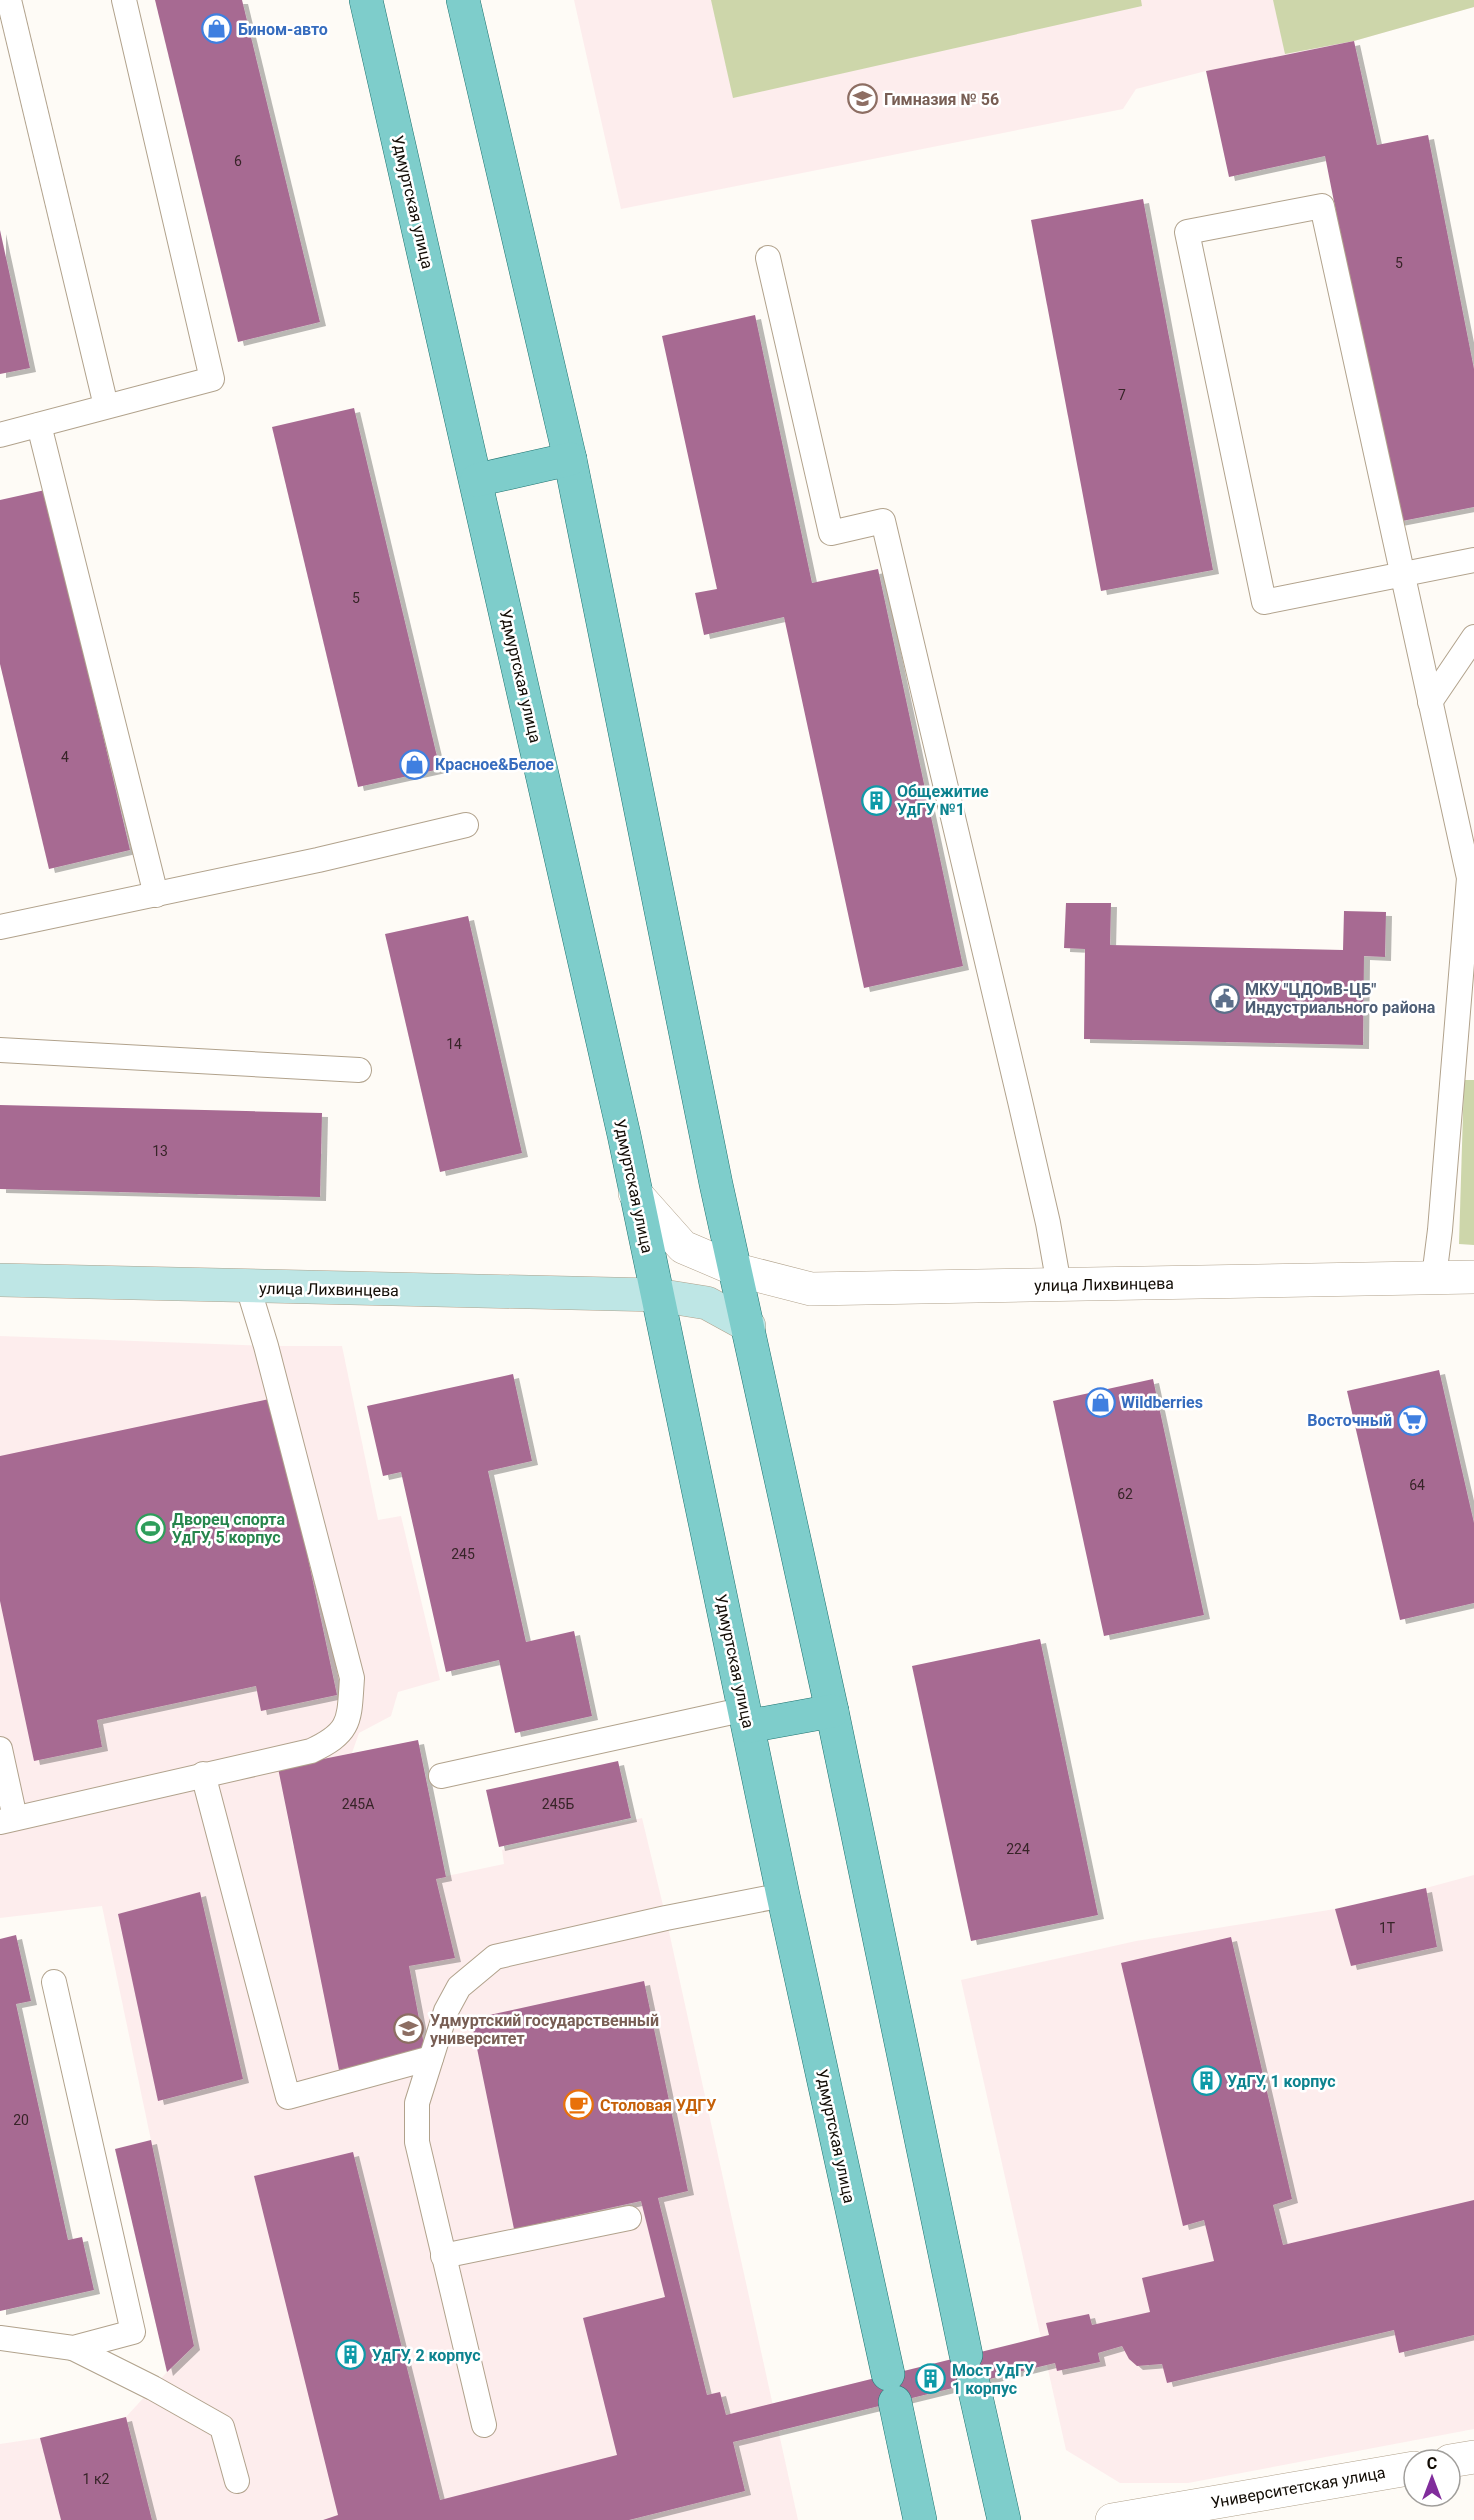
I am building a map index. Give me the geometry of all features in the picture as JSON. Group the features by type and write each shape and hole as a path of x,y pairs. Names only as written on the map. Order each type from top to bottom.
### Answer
{"main road":[{"name":"Удмуртская улица","path":"366,0 477,480 636,1193 783,1895 920,2520"},
{"path":"463,0 570,459 716,1184 737,1270 1004,2520"},
{"path":"477,480 570,459"},
{"path":"747,1718 832,1711"}],"street":[{"name":"улица Лихвинцева","path":"636,1193 683,1247 737,1270 811,1289 1474,1277"},
{"name":"улица Лихвинцева","path":"0,1280 657,1295 707,1303 748,1326"},
{"name":"Университетская улица","path":"1112,2520 1402,2470"}],"lane":[{"path":"9,0 106,406"},
{"path":"0,435 212,379 124,0"},
{"path":"1434,1277 1464,1069 1472,877 1430,702 1403,575 1322,206 1187,232 1264,602 1403,575 1474,560"},
{"path":"768,258 831,533 883,521 1020,1101 1048,1223 1059,1285"},
{"path":"39,425 156,895"},
{"path":"1430,702 1474,637"},
{"path":"0,927 318,860 466,825"},
{"path":"0,1050 359,1070"},
{"path":"0,1749 8,1820 311,1751 333,1741 349,1719 352,1678 248,1287"},
{"path":"441,1776 747,1718"},
{"path":"203,1774 288,2097 431,2058"},
{"path":"484,2425 417,2142 417,2103 446,2012 459,1987 495,1957 666,1918 783,1895"},
{"path":"54,1982 133,2332 73,2348"},
{"path":"444,2256 629,2218"},
{"path":"0,2338 73,2348 153,2388 222,2427 237,2481"}],"shaded area":[{"name":"Гимназия № 56","path":"574,0 1474,0 1474,7 1354,41 1206,71 1136,89 1123,109 621,209"},
{"name":"Удмуртский государственный университет","path":"0,1336 266,1346 342,1346 378,1520 401,1516 440,1680 398,1692 391,1716 359,1733 352,1753 279,1769 293,1847 332,1840 347,1897 504,1864 502,1850 642,1818 798,2520 0,2520 0,2444 40,2438 126,2417 194,2346 102,1906 0,1918"},
{"path":"1474,1875 1474,2429 1188,2483 1120,2483 1066,2450 961,1980 1136,1941 1335,1909 1351,1965 1437,1947 1426,1888"}],"green space":[{"path":"711,0 1141,0 1142,6 733,98"},
{"path":"1273,0 1474,0 1474,7 1354,41 1285,54"},
{"path":"1464,1080 1474,1080 1474,1245 1459,1244"}],"building":[{"path":"155,0 242,0 320,322 238,342"},
{"path":"1354,41 1377,145 1428,135 1474,369 1474,507 1397,522 1325,156 1229,177 1206,71"},
{"path":"1143,199 1213,570 1101,591 1031,220"},
{"path":"0,230 30,368 0,374"},
{"name":"Общежитие УдГУ №1","path":"755,315 812,583 878,569 963,966 864,988 784,617 704,635 695,593 717,589 662,336"},
{"path":"354,408 440,769 358,787 272,427"},
{"path":"45,490 130,850 49,869 0,664 0,500"},
{"name":"МКУ \"ЦДОиВ-ЦБ\" Индустриального района","path":"1066,903 1111,903 1110,945 1343,950 1344,911 1386,912 1385,957 1364,956 1363,1045 1084,1039 1085,949 1064,948"},
{"path":"468,916 522,1153 440,1172 385,934"},
{"path":"0,1105 322,1113 320,1197 0,1189"},
{"path":"1439,1370 1474,1523 1474,1603 1400,1620 1347,1391"},
{"path":"513,1374 532,1461 488,1471 526,1642 574,1631 592,1716 515,1733 499,1660 446,1672 401,1472 383,1476 367,1406"},
{"path":"1153,1379 1204,1615 1104,1636 1053,1401"},
{"name":"Дворец спорта УдГУ, 5 корпус","path":"274,1398 337,1695 261,1711 256,1686 97,1720 102,1747 34,1761 0,1601 0,1456"},
{"path":"1040,1639 1098,1915 971,1941 912,1666"},
{"path":"418,1740 446,1877 436,1879 455,1958 409,1966 425,2050 339,2070 278,1768"},
{"path":"618,1761 631,1818 499,1847 486,1790"},
{"path":"1426,1888 1437,1947 1351,1966 1335,1909"},
{"path":"200,1892 243,2079 158,2101 118,1914"},
{"path":"16,1935 31,2001 16,2004 68,2240 82,2237 94,2290 0,2311 0,1939"},
{"path":"1231,1937 1292,2199 1273,2205 1283,2245 1474,2200 1474,2335 1399,2353 1394,2330 1167,2383 1162,2364 1137,2366 1129,2359 1122,2346 1098,2353 1100,2362 1057,2371 1055,2363 733,2442 745,2491 629,2520 323,2520 338,2515 254,2176 353,2152 440,2500 617,2455 583,2318 665,2297 641,2201 514,2229 471,2019 644,1981 688,2191 658,2198 707,2395 720,2392 726,2415 1049,2335 1046,2323 1089,2314 1092,2325 1150,2312 1142,2278 1214,2261 1204,2220 1183,2226 1121,1963"},
{"path":"151,2140 194,2346 167,2372 115,2149"},
{"path":"126,2417 152,2520 61,2520 40,2438"}],"place":[{"name":"Бином-авто","path":"217,29"},
{"name":"Гимназия № 56","path":"863,99"},
{"name":"Красное&Белое","path":"414,764"},
{"name":"Общежитие УдГУ №1","path":"876,800"},
{"name":"МКУ \"ЦДОиВ-ЦБ\" Индустриального района","path":"1224,998"},
{"name":"Wildberries","path":"1100,1402"},
{"name":"Восточный","path":"1413,1420"},
{"name":"Дворец спорта УдГУ, 5 корпус","path":"151,1528"},
{"name":"Удмуртский государственный университет","path":"409,2029"},
{"name":"УдГУ, 1 корпус","path":"1206,2081"},
{"name":"Столовая УДГУ","path":"579,2105"},
{"name":"УдГУ, 2 корпус","path":"351,2355"},
{"name":"Мост УдГУ 1 корпус","path":"931,2379"}]}
